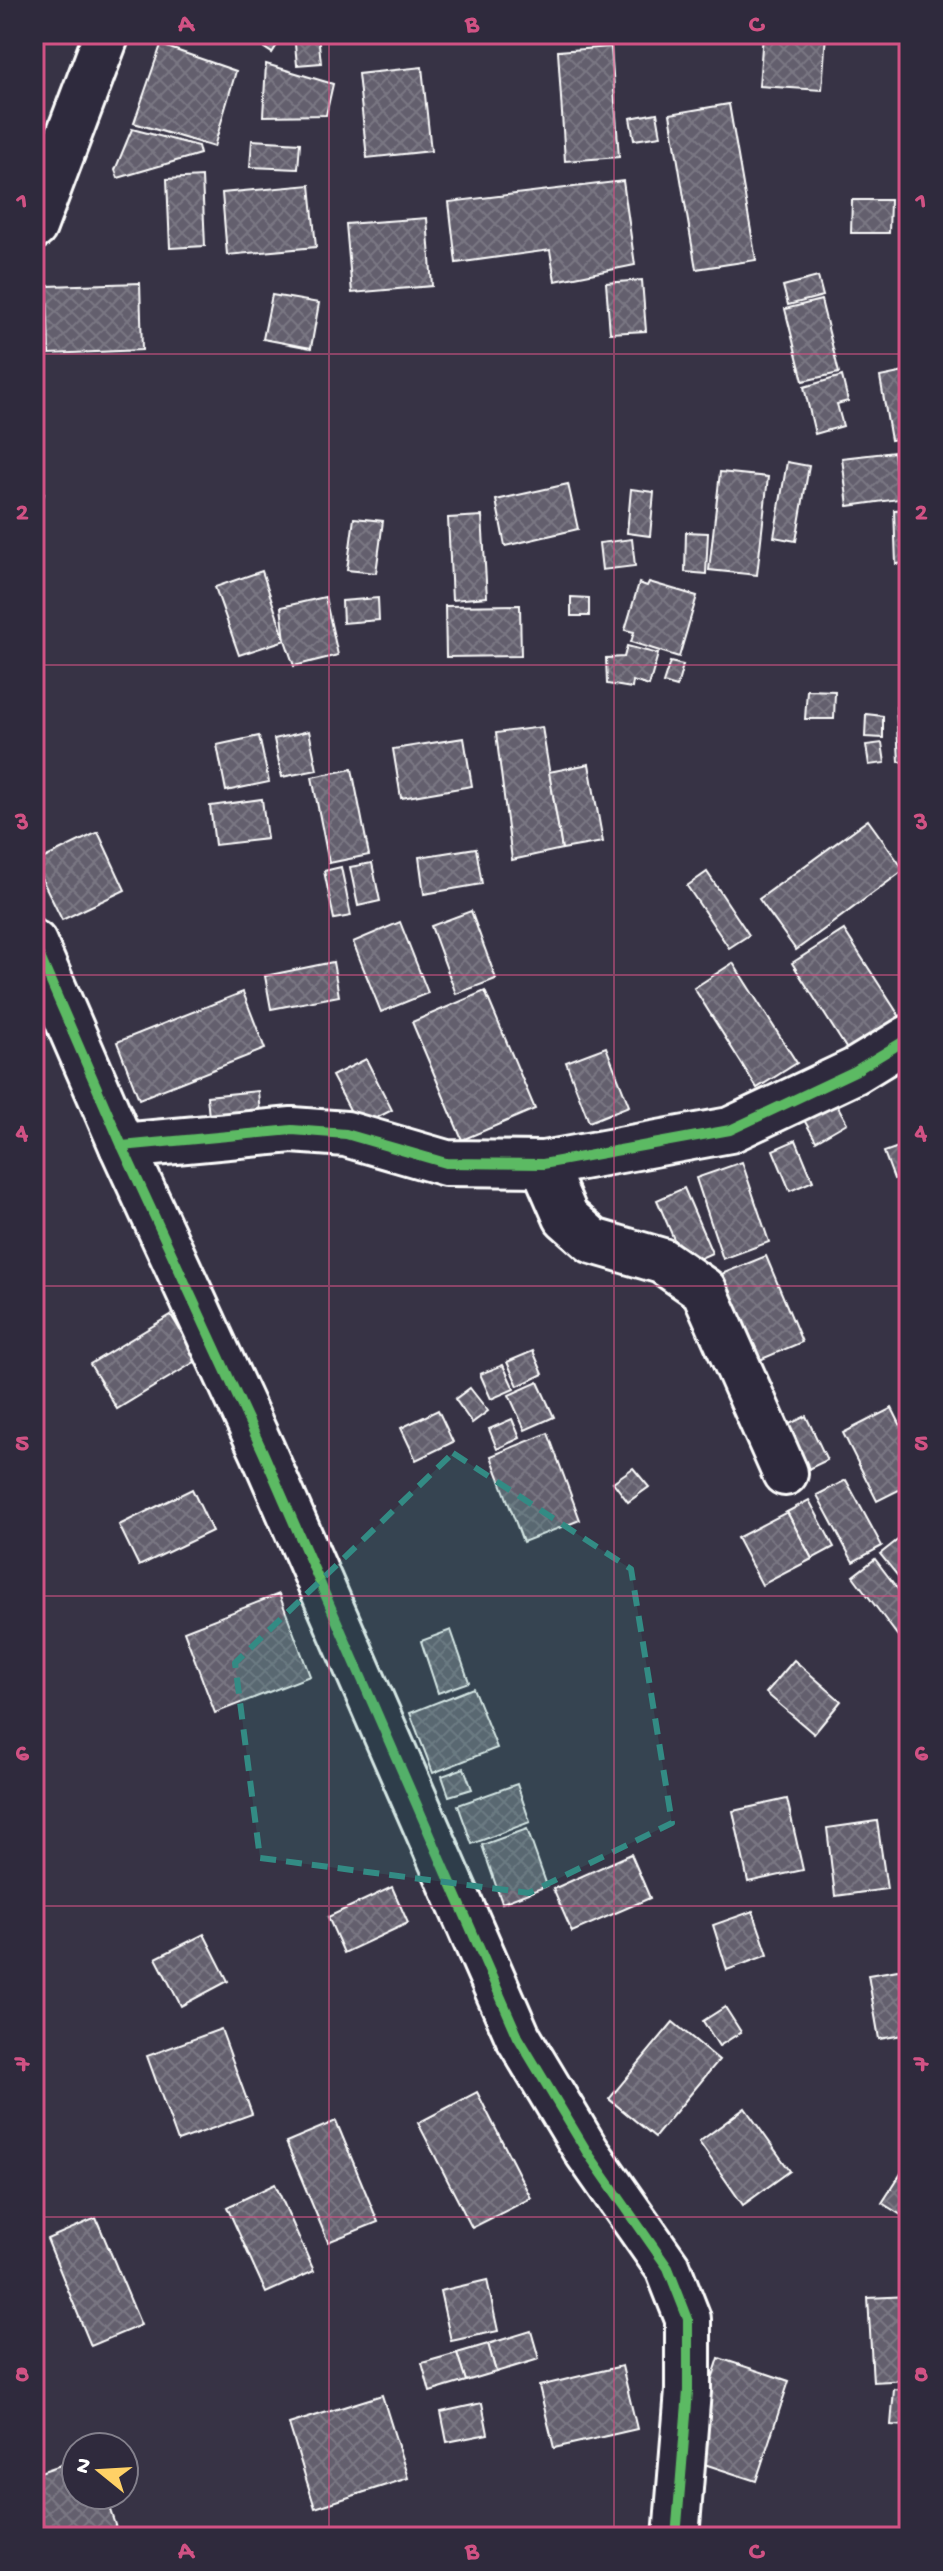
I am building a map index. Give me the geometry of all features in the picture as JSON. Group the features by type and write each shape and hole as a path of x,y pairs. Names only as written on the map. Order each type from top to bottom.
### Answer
{"street":[{"path":"34,227 107,34"},
{"path":"34,943 122,1146 263,1452 518,2037 587,2152 668,2268 688,2319 688,2391 676,2537"},
{"path":"122,1146 292,1130 346,1134 446,1163 543,1164 730,1130 855,1071 909,1038"},
{"path":"543,1164 566,1217 593,1241 662,1261 704,1290 785,1473"}],"highlighted area":[{"path":"453,1453 631,1569 672,1823 529,1893 260,1858 235,1663"}],"building":[{"path":"243,34 284,34 272,53"},
{"path":"294,34 318,34 321,63 297,65"},
{"path":"763,34 826,34 822,90 759,86"},
{"path":"161,45 236,71 214,147 134,123"},
{"path":"611,47 619,157 565,161 558,51"},
{"path":"909,60 909,111 904,111"},
{"path":"266,64 333,84 326,115 263,116"},
{"path":"422,67 431,151 367,158 358,74"},
{"path":"729,104 756,260 696,269 670,114"},
{"path":"657,113 661,136 634,140 630,118"},
{"path":"132,129 198,146 200,154 118,178 115,170"},
{"path":"252,140 300,143 298,169 250,167"},
{"path":"202,177 205,246 170,248 167,179"},
{"path":"623,181 635,265 555,281 550,250 456,263 449,202"},
{"path":"310,185 316,247 227,255 222,193"},
{"path":"852,200 890,200 889,233 851,233"},
{"path":"427,218 432,286 352,293 346,224"},
{"path":"818,277 823,296 788,305 783,286"},
{"path":"642,280 646,331 610,333 606,283"},
{"path":"140,283 142,350 49,354 47,286"},
{"path":"272,295 319,303 311,348 263,339"},
{"path":"821,300 839,373 803,381 785,309"},
{"path":"909,371 909,437 891,440 880,377"},
{"path":"842,376 848,401 837,404 843,426 815,434 804,387"},
{"path":"894,452 899,499 848,506 842,458"},
{"path":"787,462 809,466 796,541 774,537"},
{"path":"720,472 768,477 757,575 709,570"},
{"path":"568,484 578,529 505,546 496,500"},
{"path":"631,489 654,492 650,536 627,533"},
{"path":"34,491 44,494 34,529"},
{"path":"909,509 909,563 896,564 894,510"},
{"path":"482,516 487,597 452,600 448,518"},
{"path":"354,518 383,521 376,573 347,570"},
{"path":"686,532 708,533 706,574 685,572"},
{"path":"632,539 635,566 602,570 599,543"},
{"path":"262,571 285,640 239,655 215,587"},
{"path":"649,582 697,596 679,657 631,642 634,632 625,630 639,583 647,586"},
{"path":"325,597 338,655 294,666 285,640 281,607"},
{"path":"571,597 589,598 589,616 571,616"},
{"path":"378,598 379,620 343,623 342,601"},
{"path":"520,605 521,656 446,657 445,606"},
{"path":"627,646 658,654 649,686 633,681 632,688 607,684 606,658 624,657"},
{"path":"670,662 683,665 677,687 663,683"},
{"path":"807,690 835,691 834,719 805,719"},
{"path":"909,706 909,761 899,762 896,707"},
{"path":"866,714 883,716 883,738 865,737"},
{"path":"542,727 562,849 512,860 496,733"},
{"path":"309,731 317,770 282,777 274,739"},
{"path":"259,736 269,782 226,791 217,745"},
{"path":"464,738 472,786 401,798 393,749"},
{"path":"882,743 885,763 869,765 866,745"},
{"path":"589,764 603,842 562,849 549,772"},
{"path":"352,769 369,855 329,863 312,777"},
{"path":"262,799 267,839 215,845 210,806"},
{"path":"868,820 904,870 796,950 759,899"},
{"path":"98,832 125,890 62,920 34,863"},
{"path":"476,848 482,884 424,894 419,857"},
{"path":"372,863 380,901 358,906 350,867"},
{"path":"341,867 351,916 334,919 324,871"},
{"path":"707,872 749,935 729,948 687,886"},
{"path":"471,911 496,979 456,994 431,926"},
{"path":"400,922 428,993 381,1012 353,942"},
{"path":"844,930 900,1017 848,1051 792,963"},
{"path":"333,962 339,996 271,1009 265,976"},
{"path":"733,963 797,1063 757,1088 694,988"},
{"path":"485,991 535,1109 462,1140 412,1022"},
{"path":"243,992 265,1049 139,1099 117,1042"},
{"path":"606,1047 629,1106 589,1122 566,1062"},
{"path":"366,1059 392,1110 359,1127 332,1076"},
{"path":"258,1091 261,1124 210,1128 207,1096"},
{"path":"836,1103 847,1123 816,1141 804,1120"},
{"path":"796,1140 813,1181 790,1191 773,1150"},
{"path":"907,1144 909,1174 894,1179 884,1152"},
{"path":"742,1162 769,1242 723,1259 696,1178"},
{"path":"684,1188 712,1253 685,1265 657,1200"},
{"path":"766,1256 802,1342 755,1362 719,1275"},
{"path":"171,1315 198,1360 117,1409 90,1364"},
{"path":"533,1351 543,1374 518,1386 507,1362"},
{"path":"503,1365 514,1389 491,1399 480,1374"},
{"path":"538,1382 554,1417 525,1430 509,1395"},
{"path":"470,1388 488,1411 472,1423 455,1399"},
{"path":"892,1408 909,1442 909,1485 877,1501 843,1433"},
{"path":"438,1410 453,1442 416,1460 401,1428"},
{"path":"806,1416 827,1460 800,1473 779,1429"},
{"path":"512,1419 520,1438 497,1449 489,1429"},
{"path":"548,1433 580,1520 523,1542 491,1456"},
{"path":"633,1468 649,1487 628,1502 613,1482"},
{"path":"846,1480 882,1546 853,1562 817,1495"},
{"path":"192,1489 212,1531 139,1566 119,1525"},
{"path":"809,1500 834,1547 812,1559 787,1512"},
{"path":"787,1512 812,1559 762,1585 737,1538"},
{"path":"909,1531 909,1590 880,1554"},
{"path":"875,1559 909,1604 909,1651 853,1576"},
{"path":"279,1594 310,1676 215,1713 184,1631"},
{"path":"451,1630 469,1682 438,1693 421,1641"},
{"path":"794,1660 841,1701 814,1734 766,1693"},
{"path":"473,1688 497,1748 433,1773 410,1713"},
{"path":"464,1768 472,1789 449,1796 442,1776"},
{"path":"517,1784 530,1822 472,1844 458,1805"},
{"path":"787,1799 803,1870 748,1882 733,1811"},
{"path":"877,1821 887,1889 835,1896 827,1828"},
{"path":"527,1829 547,1886 502,1903 482,1845"},
{"path":"631,1854 650,1898 572,1932 553,1889"},
{"path":"392,1887 408,1923 344,1953 328,1917"},
{"path":"753,1911 768,1955 727,1970 713,1925"},
{"path":"204,1934 228,1981 181,2006 156,1958"},
{"path":"904,1969 909,1997 909,2034 879,2039 868,1975"},
{"path":"725,2007 741,2032 719,2046 703,2021"},
{"path":"673,2022 719,2060 655,2137 609,2099"},
{"path":"221,2029 252,2114 178,2141 147,2056"},
{"path":"477,2092 531,2198 472,2228 418,2123"},
{"path":"745,2108 790,2171 743,2205 699,2142"},
{"path":"336,2121 378,2222 328,2242 286,2142"},
{"path":"909,2161 909,2220 882,2203"},
{"path":"275,2184 314,2271 266,2293 227,2207"},
{"path":"96,2218 141,2325 91,2346 47,2239"},
{"path":"487,2280 498,2331 451,2341 440,2291"},
{"path":"909,2296 909,2380 873,2382 868,2298"},
{"path":"531,2331 539,2359 496,2372 488,2344"},
{"path":"488,2344 496,2372 466,2381 457,2353"},
{"path":"457,2353 466,2381 430,2392 422,2363"},
{"path":"719,2358 789,2381 756,2481 686,2458"},
{"path":"622,2366 637,2429 554,2448 539,2386"},
{"path":"894,2389 909,2391 909,2426 891,2425"},
{"path":"382,2395 408,2478 315,2508 289,2424"},
{"path":"482,2403 488,2434 447,2442 441,2412"},
{"path":"60,2465 60,2511 110,2511 119,2537 45,2537 34,2505 34,2474"}],"cycle path":[{"path":"34,943 122,1146 263,1452 518,2037 587,2152 668,2268 688,2319 688,2391 676,2537"},
{"path":"122,1146 292,1130 346,1134 446,1163 543,1164 730,1130 855,1071 909,1038"}]}
